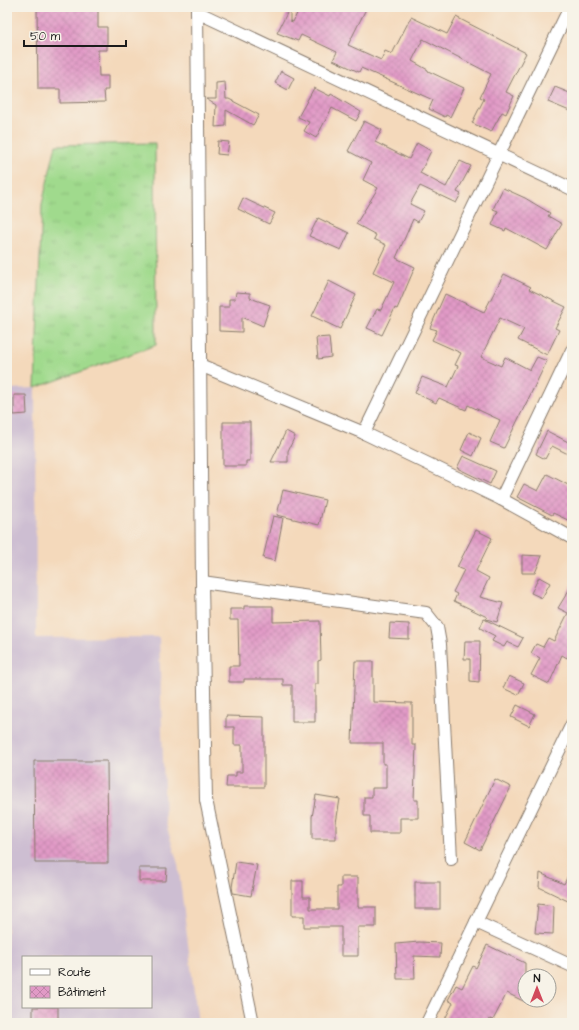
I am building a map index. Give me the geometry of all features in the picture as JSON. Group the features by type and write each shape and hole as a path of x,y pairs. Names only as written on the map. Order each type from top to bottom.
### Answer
{"street":[{"path":"364,433 570,7"},
{"path":"253,1023 206,800 202,582 197,10 572,189"},
{"path":"501,499 572,350"},
{"path":"200,365 364,433 501,499 572,538"},
{"path":"202,582 426,612 437,627 440,644 451,859"},
{"path":"428,1023 572,724"},
{"path":"476,922 572,966"}],"shaded area":[{"path":"35,388 36,638 159,637 165,821 178,864 198,1023 7,1023 7,389"}],"green space":[{"path":"155,143 156,345 35,388 42,204 56,145"}],"building":[{"path":"37,7 98,7 98,27 107,27 107,50 98,50 99,76 108,76 108,90 104,90 105,102 60,103 60,89 38,89"},
{"path":"290,7 290,21 293,22 300,7 367,7 348,45 381,60 385,51 392,54 411,17 447,34 456,17 526,53 506,92 514,96 506,114 502,112 491,132 472,123 484,99 480,97 491,74 423,39 412,61 428,71 464,88 450,117 446,115 445,117 429,109 433,100 361,68 359,72 333,60 337,52 301,35 298,41 277,33"},
{"path":"281,71 294,78 288,90 275,83"},
{"path":"225,82 226,99 229,99 259,115 253,125 226,110 226,126 215,127 216,105 206,99 216,99 216,83"},
{"path":"555,87 572,94 572,112 548,102"},
{"path":"314,88 330,96 331,94 361,112 356,121 332,108 316,138 304,131 309,122 298,117"},
{"path":"364,121 382,130 375,142 409,159 417,143 431,151 420,173 446,187 460,161 471,166 457,192 461,194 456,203 420,186 410,204 424,211 418,222 413,219 396,258 415,267 397,309 395,308 382,335 367,328 377,309 381,310 394,282 373,272 386,245 374,239 376,235 356,224 378,188 363,180 371,163 348,151"},
{"path":"218,141 229,142 227,155 217,154"},
{"path":"503,188 525,198 550,213 548,216 562,224 547,250 506,228 505,231 492,225 498,211 493,209"},
{"path":"243,198 275,213 269,224 238,209"},
{"path":"318,218 349,233 341,250 309,236"},
{"path":"504,274 531,287 529,289 566,307 555,328 559,330 547,355 518,340 524,329 500,318 481,357 501,366 505,357 530,370 537,357 547,361 504,448 490,442 500,420 468,405 466,410 439,398 436,403 415,393 422,377 448,387 458,366 455,365 461,353 432,340 437,330 430,328 445,294 484,312"},
{"path":"329,281 356,295 340,329 312,316"},
{"path":"236,292 250,293 250,298 270,305 263,326 242,317 242,332 219,331 219,307 229,307 229,299 235,299"},
{"path":"329,337 331,357 318,359 316,338"},
{"path":"14,395 26,395 27,414 14,415"},
{"path":"223,422 250,422 250,461 246,461 246,466 223,466"},
{"path":"286,431 295,436 288,451 288,462 271,462"},
{"path":"547,431 572,444 572,456 552,446 545,459 536,454"},
{"path":"469,432 481,438 473,456 461,450"},
{"path":"463,456 496,471 490,484 457,468"},
{"path":"547,474 572,487 572,522 553,513 552,515 517,497 524,484 538,491"},
{"path":"283,490 325,500 319,525 277,515"},
{"path":"273,516 283,518 275,561 263,558"},
{"path":"476,530 492,538 476,571 489,578 480,597 503,603 497,622 486,619 487,617 454,601 457,594 453,592 464,570 457,567"},
{"path":"522,555 542,556 535,573 522,573"},
{"path":"539,577 550,583 542,598 531,593"},
{"path":"572,585 572,648 567,658 562,655 549,684 531,675 540,658 531,653 536,644 543,647 548,638 554,641 568,613 558,608"},
{"path":"244,606 273,606 273,622 320,621 321,660 318,661 318,684 315,684 315,722 292,722 292,685 283,685 283,679 244,679 244,682 229,682 229,666 239,666 238,620 230,620 230,609 244,609"},
{"path":"484,619 523,638 518,647 507,642 504,647 492,641 495,636 480,628"},
{"path":"390,623 409,624 409,639 389,638"},
{"path":"465,641 480,641 479,682 470,681 470,659 464,659"},
{"path":"355,661 373,661 373,702 412,703 412,745 416,745 414,800 418,800 418,818 400,818 400,833 370,833 370,816 364,816 364,797 372,797 372,788 386,788 386,764 383,764 383,743 352,743"},
{"path":"509,676 524,683 518,695 503,688"},
{"path":"517,705 535,714 529,726 511,717"},
{"path":"226,716 264,717 264,787 226,787 227,776 236,776 236,772 242,772 242,745 234,745 234,727 226,727"},
{"path":"34,761 107,761 108,863 35,863"},
{"path":"495,779 511,787 480,850 465,842"},
{"path":"316,795 340,799 336,823 336,839 312,839 312,817"},
{"path":"236,862 257,865 251,896 233,893 232,887"},
{"path":"572,867 572,903 539,887 540,873 564,884"},
{"path":"139,868 167,868 166,881 139,881"},
{"path":"341,877 358,877 358,907 376,907 376,927 358,927 358,956 341,956 341,927 304,927 304,916 292,916 292,881 303,881 303,897 310,897 310,909 337,909 337,887 341,887"},
{"path":"415,882 440,882 440,909 415,909"},
{"path":"538,904 554,906 553,934 535,933"},
{"path":"419,942 441,943 440,957 414,956 415,979 397,979 396,944"},
{"path":"487,945 525,963 525,968 517,968 517,998 507,993 493,1020 490,1019 488,1023 443,1023 453,1003 448,1000 456,985 462,988 473,966 476,968"},
{"path":"33,1008 58,1008 58,1023 33,1023"}]}
